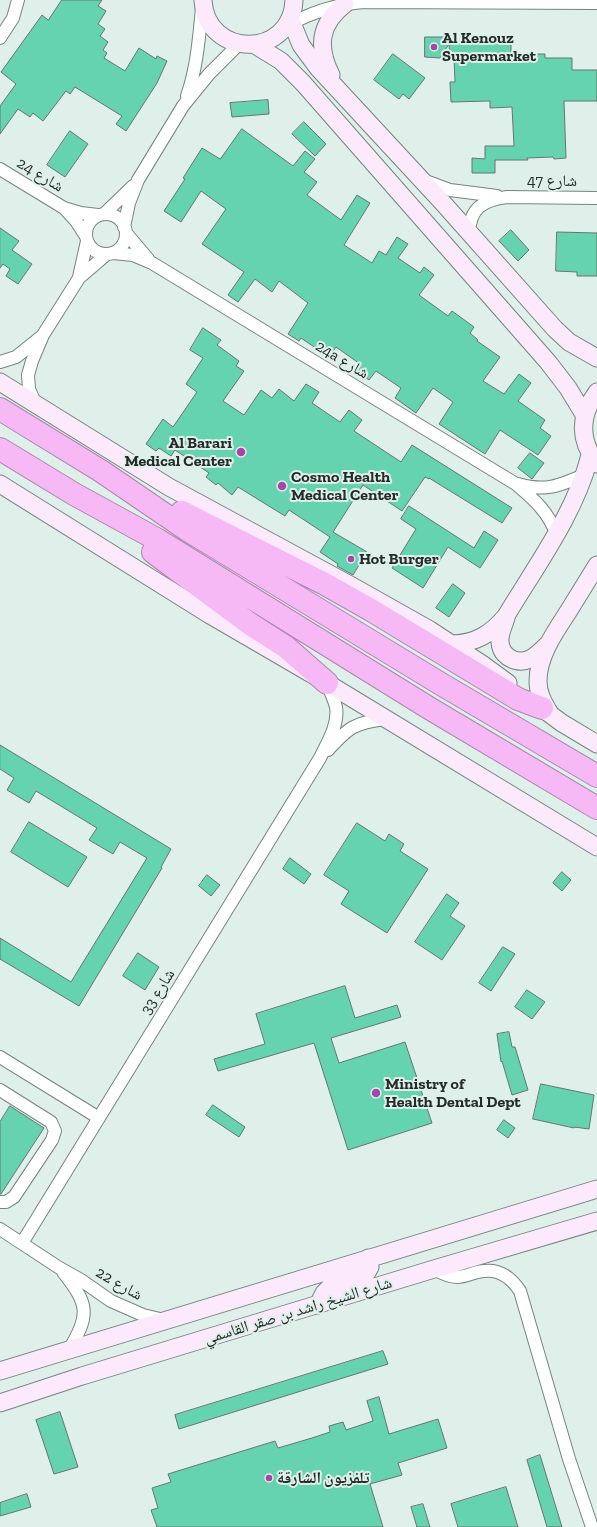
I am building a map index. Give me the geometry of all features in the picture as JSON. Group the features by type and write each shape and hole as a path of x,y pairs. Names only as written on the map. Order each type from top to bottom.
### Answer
{"highway":[{"path":"0,409 101,471 186,529 441,684 597,776"},
{"path":"0,449 74,494 151,536 429,708 597,808"},
{"path":"101,471 325,584 371,610 518,699 546,712"},
{"path":"74,494 250,624 286,647 327,683"}],"street":[{"path":"0,38 13,18 18,0"},
{"path":"294,0 289,22 309,57 555,329 569,342 597,358"},
{"path":"203,1 206,16 214,29 221,36 247,44 281,62 303,83 548,362 568,388 585,416"},
{"path":"183,106 192,82 197,58 203,1"},
{"path":"36,405 29,389 28,375 43,335 79,278 123,245 129,203 138,180 183,106 208,74 247,44 272,39 289,22 347,2 517,1 597,3"},
{"path":"340,91 326,65 322,46 323,36 330,18 347,2"},
{"name":"شارع 24","path":"0,169 64,208 81,213 101,214"},
{"name":"شارع 47","path":"420,178 440,188 506,197 597,198"},
{"path":"79,278 88,223 122,198 138,180"},
{"name":"شارع 47","path":"469,233 472,218 480,205 493,199 506,197"},
{"name":"شارع 24","path":"64,208 76,221 86,238"},
{"path":"101,214 116,217 121,221 125,230"},
{"name":"24a شارع","path":"125,230 138,248 152,263"},
{"path":"86,238 95,251 110,254"},
{"name":"24a شارع","path":"110,254 133,255 152,263 516,484 534,499 544,510 556,533"},
{"path":"0,362 16,357 43,335"},
{"path":"0,382 180,494 352,586 430,630 492,671 546,712 597,744"},
{"path":"453,644 469,643 484,637 506,616 556,533 590,465 583,429 585,416 590,401 597,392"},
{"name":"24a شارع","path":"516,484 532,488 559,486 590,465"},
{"path":"0,484 210,615 327,683 597,847"},
{"path":"546,712 540,696 538,682 540,668 548,644 597,565"},
{"path":"506,616 500,642 506,655 518,662 526,661 532,658 548,644"},
{"name":"شارع 33","path":"22,1243 320,758 336,721 336,707 327,683"},
{"name":"شارع 33","path":"320,758 352,726 367,721 385,719"},
{"path":"0,1057 99,1118"},
{"path":"0,1202 6,1202 14,1197 52,1140 55,1131 51,1122 1,1094"},
{"name":"شارع الشيخ راشد بن صقر القاسمي","path":"0,1370 167,1321 368,1258 597,1189"},
{"name":"شارع الشيخ راشد بن صقر القاسمي","path":"0,1403 82,1376 434,1269 597,1222"},
{"name":"شارع 22","path":"0,1229 102,1295 143,1315 167,1321"},
{"path":"318,1305 324,1293 329,1288 366,1274 370,1267 368,1258"},
{"name":"شارع 22","path":"58,1267 76,1288 83,1305 83,1322 80,1331 69,1350"},
{"path":"434,1269 445,1275 458,1277 484,1270 495,1272 506,1276 517,1287 524,1302 569,1459 592,1527"}],"building":[{"path":"62,0 102,0 98,6 106,11 98,24 105,29 100,36 108,42 103,50 107,53 104,58 125,71 139,48 156,59 157,56 167,61 157,83 126,131 116,124 122,116 75,87 70,94 66,91 43,121 33,113 30,117 18,109 0,134 0,106 16,84 1,72 42,15 48,20"},
{"path":"425,37 444,37 443,43 511,42 511,54 545,54 545,58 572,58 572,70 597,70 597,101 564,101 566,158 554,159 553,157 527,158 528,160 495,160 495,173 472,173 472,158 485,159 485,146 514,146 512,107 490,108 490,101 451,102 450,82 455,82 454,58 450,58 449,44 440,58 425,57"},
{"path":"393,54 425,78 409,99 403,94 399,99 374,80"},
{"path":"268,100 269,114 232,117 230,103"},
{"path":"304,122 326,144 315,156 292,134"},
{"path":"242,129 293,166 305,151 315,159 304,172 317,182 307,195 341,220 357,195 370,203 344,245 372,263 379,251 386,255 397,237 408,244 398,258 420,273 424,267 434,275 419,295 448,316 452,311 474,327 470,333 478,340 477,341 500,357 483,381 504,394 519,374 531,383 518,401 545,420 540,428 551,436 538,455 500,430 485,454 439,424 453,402 433,388 416,413 395,398 401,388 376,371 369,380 356,371 360,364 336,347 329,357 301,338 299,341 288,334 308,303 279,281 272,292 255,279 238,302 228,295 244,272 202,244 226,209 201,191 181,222 164,211 185,179 183,178 202,148 220,159"},
{"path":"70,131 88,144 65,177 47,165"},
{"path":"0,228 19,241 12,250 32,264 18,284 6,276 10,269 3,264 0,268"},
{"path":"511,230 529,250 518,261 499,241"},
{"path":"557,232 597,233 597,276 577,276 577,272 556,271"},
{"path":"203,328 221,340 217,345 239,361 236,366 244,371 223,401 244,415 261,390 272,398 279,389 294,401 306,384 319,392 312,403 340,422 349,410 362,420 354,431 401,462 412,445 512,508 502,523 425,477 402,511 363,485 333,532 367,552 353,575 337,566 338,564 320,552 330,537 289,510 285,516 238,487 232,495 218,483 216,485 206,477 209,473 175,450 171,456 159,448 156,451 146,444 163,419 173,427 197,392 186,384 203,358 190,350"},
{"path":"530,453 544,463 532,479 518,468"},
{"path":"409,506 474,548 484,531 498,540 480,568 448,547 423,588 392,568 416,529 401,519"},
{"path":"453,584 465,593 449,617 436,608"},
{"path":"0,745 171,849 161,867 162,868 79,1006 0,959 0,938 71,982 147,858 120,842 113,854 89,840 97,828 36,791 29,803 7,790 14,778 0,769"},
{"path":"29,822 87,857 68,887 11,852"},
{"path":"357,823 385,841 389,834 404,844 400,851 428,869 387,933 341,904 349,891 324,875"},
{"path":"290,858 311,874 304,884 283,869"},
{"path":"562,872 571,880 562,891 553,883"},
{"path":"207,875 220,885 211,896 199,886"},
{"path":"447,894 459,903 450,916 465,926 442,960 415,942"},
{"path":"503,947 515,954 491,991 479,983"},
{"path":"138,953 159,967 145,990 123,976"},
{"path":"345,986 355,1018 397,1005 401,1017 331,1038 339,1063 405,1042 432,1123 348,1150 314,1043 218,1071 214,1059 265,1044 256,1014"},
{"path":"527,990 545,1002 532,1019 515,1007"},
{"path":"509,1032 512,1047 515,1047 528,1090 512,1095 502,1061 501,1062 497,1034"},
{"path":"541,1084 594,1095 589,1129 574,1128 533,1119"},
{"path":"213,1105 245,1127 239,1137 206,1115"},
{"path":"10,1106 44,1128 0,1194 0,1122"},
{"path":"504,1120 515,1128 508,1138 497,1130"},
{"path":"383,1351 388,1364 179,1429 175,1415"},
{"name":"تلفزيون الشارقة","path":"379,1397 389,1434 438,1419 447,1448 398,1463 402,1475 370,1484 383,1527 157,1527 151,1510 158,1508 152,1488 171,1482 168,1474 275,1441 278,1448 312,1438 330,1432 329,1426 343,1422 346,1430 373,1421 367,1401"},
{"path":"60,1412 78,1467 54,1474 36,1420"},
{"path":"540,1455 562,1527 547,1527 527,1460"},
{"path":"506,1487 518,1527 458,1527 451,1504"},
{"path":"27,1494 31,1507 0,1516 0,1503"},
{"path":"423,1504 430,1527 417,1527 411,1507"}],"place":[{"name":"Al Kenouz Supermarket","path":"434,47"},
{"name":"Al Barari Medical Center","path":"241,452"},
{"name":"Cosmo Health Medical Center","path":"282,486"},
{"name":"Hot Burger","path":"351,559"},
{"name":"Ministry of Health Dental Dept","path":"376,1093"},
{"name":"تلفزيون الشارقة","path":"269,1478"}]}
